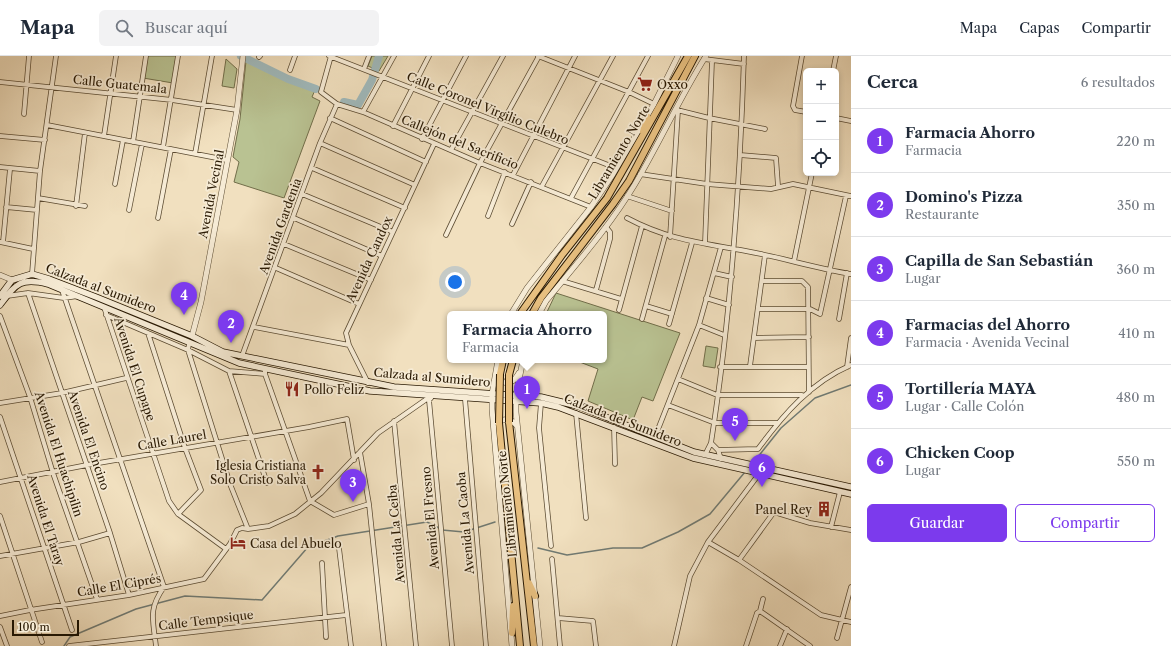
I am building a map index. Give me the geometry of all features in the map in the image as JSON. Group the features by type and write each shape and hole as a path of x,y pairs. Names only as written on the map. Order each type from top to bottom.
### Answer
{"highway":[{"name":"Libramiento Norte","path":"522,311 562,255 607,198 688,56"},
{"name":"Libramiento Norte","path":"534,311 541,298 629,181 695,56"},
{"path":"640,141 647,116"},
{"path":"651,141 660,135"},
{"name":"Libramiento Norte","path":"500,363 498,399 499,423 520,646"},
{"name":"Libramiento Norte","path":"512,363 510,375 509,422 534,646"},
{"path":"527,579 535,596"},
{"path":"512,633 514,582"}],"main road":[{"name":"Calzada al Sumidero","path":"12,280 32,274 49,279 95,300 192,336 224,352 368,383 430,390 541,397 578,406 655,437 686,452 723,459 740,467 759,472 829,486 851,487"},
{"path":"0,296 12,280"},
{"name":"Calzada del Sumidero","path":"0,306 12,289 24,282 32,280 78,296 95,300 104,307 188,347 265,371 370,391 465,399 540,403 576,412 686,452 740,467"},
{"path":"311,379 314,371"},
{"name":"Calzada al Sumidero","path":"829,486 840,492 851,494"}],"street":[{"path":"24,114 29,56"},
{"path":"32,274 40,171 56,56"},
{"path":"104,136 116,56"},
{"path":"133,142 146,56"},
{"path":"163,147 172,100 178,56"},
{"path":"195,154 212,56"},
{"name":"Avenida Vecinal","path":"192,336 201,302 237,110 243,56"},
{"path":"290,70 295,56"},
{"name":"Calle Coronel Virgilio Culebro","path":"330,56 503,123 563,149 616,168"},
{"name":"Callejón del Sacrificio","path":"330,56 321,89 322,94 337,104 363,112 422,139 591,207"},
{"path":"364,69 368,56"},
{"path":"363,112 381,76 394,56"},
{"path":"393,126 429,56"},
{"path":"422,139 466,56"},
{"path":"451,150 503,56"},
{"path":"446,235 480,163 539,56 629,92 654,104"},
{"path":"512,175 575,56"},
{"path":"542,186 613,56"},
{"path":"571,198 593,160 648,56"},
{"path":"513,311 527,288 591,207 654,104 678,56"},
{"path":"705,455 712,443 735,249 744,56"},
{"path":"802,56 793,106 795,110 803,111"},
{"path":"834,68 836,56"},
{"path":"541,311 546,301 606,227 627,196 705,57 712,61 744,64"},
{"path":"705,244 712,61"},
{"name":"Calle Guatemala","path":"0,82 140,96 237,110"},
{"name":"Avenida Gardenia","path":"242,356 276,268 320,143 337,104"},
{"path":"676,110 765,129"},
{"path":"642,319 667,236 672,211 676,110"},
{"path":"330,118 426,162"},
{"path":"839,119 851,121"},
{"path":"47,125 227,160"},
{"path":"76,206 85,133"},
{"path":"0,136 44,140"},
{"path":"115,184 123,140"},
{"path":"320,143 415,185"},
{"path":"129,210 142,144"},
{"name":"Avenida Candox","path":"368,383 349,345 346,333 434,144"},
{"path":"158,218 171,149"},
{"path":"740,155 776,158 778,186"},
{"path":"0,167 40,171"},
{"path":"312,168 404,208"},
{"path":"10,169 2,242 33,249"},
{"path":"488,216 505,172"},
{"path":"640,174 707,184 774,188 794,184 851,196"},
{"path":"794,261 811,176"},
{"path":"512,224 531,182"},
{"path":"302,194 393,232"},
{"path":"627,196 672,211"},
{"path":"759,309 810,309 820,314 846,196"},
{"path":"38,198 76,206 85,206"},
{"path":"6,207 37,210"},
{"path":"294,218 382,256"},
{"path":"627,218 667,236 692,243 735,249 849,274 839,319"},
{"path":"619,310 642,226"},
{"path":"596,290 610,239 610,232 606,227"},
{"path":"669,324 692,243"},
{"path":"284,244 371,280"},
{"path":"655,437 699,325 721,247"},
{"path":"750,366 759,309 765,255"},
{"path":"276,268 359,304"},
{"path":"714,273 732,277"},
{"path":"0,275 12,280"},
{"path":"562,281 596,290 621,299"},
{"path":"762,281 802,281 808,287 810,309 807,367 809,392"},
{"path":"62,290 119,460 164,587 156,598 152,608 156,646"},
{"path":"7,296 28,293 64,298 78,296"},
{"name":"Avenida El Encino","path":"28,293 110,533 129,595"},
{"path":"706,298 729,305"},
{"path":"646,306 672,314"},
{"name":"Avenida El Cupape","path":"104,307 126,378 169,502 178,514 226,549"},
{"path":"106,315 148,333 188,347 229,371 265,371 284,432 310,501 334,515 369,504"},
{"name":"Avenida El Huachipilin","path":"0,316 30,397 53,473 79,542 97,599"},
{"path":"699,325 724,334"},
{"path":"254,327 349,345"},
{"path":"148,333 185,448 201,490 178,514"},
{"path":"754,338 809,336"},
{"path":"718,450 758,449 777,422 802,396 849,366 851,338"},
{"path":"188,347 230,484 248,529 269,526 295,514 354,460 378,433 432,396"},
{"path":"500,363 500,378 503,382 512,382 520,373"},
{"path":"500,363 492,400 512,646"},
{"name":"Libramiento Norte","path":"522,363 516,395 517,426 540,646"},
{"path":"720,367 807,367"},
{"path":"229,371 267,483"},
{"path":"0,403 62,393 126,378"},
{"path":"678,379 717,395 802,396"},
{"name":"Avenida El Fresno","path":"430,390 432,396 429,400 452,646"},
{"name":"Avenida La Caoba","path":"465,399 486,646"},
{"path":"540,403 540,428 551,546"},
{"path":"668,405 714,423 777,422"},
{"path":"576,412 586,518"},
{"name":"Avenida El Taray","path":"0,417 22,478 72,630"},
{"name":"Calle Laurel","path":"0,482 218,442 251,438 347,419 354,460"},
{"path":"494,430 495,425 502,420 511,420 517,426"},
{"name":"Avenida La Ceiba","path":"394,421 405,519 404,532 416,646"},
{"path":"614,427 615,464"},
{"path":"712,443 723,459"},
{"path":"723,459 726,450"},
{"path":"360,452 369,504 384,646"},
{"path":"674,646 690,576 708,542 759,472"},
{"path":"831,527 840,492"},
{"path":"739,560 774,512 810,523 851,530"},
{"path":"0,516 30,610 42,642"},
{"name":"Calle El Ciprés","path":"0,616 129,595 204,579 226,549 237,530 242,528 248,529"},
{"path":"0,556 79,542 110,533"},
{"path":"708,542 739,560 821,615 851,622"},
{"path":"338,548 350,646"},
{"path":"552,559 560,646"},
{"path":"322,563 326,637"},
{"path":"837,638 851,587"},
{"path":"746,646 763,599"},
{"path":"758,612 787,629 810,646"},
{"name":"Calle Tempsique","path":"69,646 346,615"},
{"path":"558,618 593,621 596,646"},
{"path":"0,628 7,646"},
{"path":"780,646 787,629"},
{"path":"802,646 804,641"}],"green space":[{"path":"147,56 176,56 173,83 143,78"},
{"path":"372,56 388,56 379,71 368,66"},
{"path":"226,59 237,69 234,88 222,86"},
{"path":"246,61 315,90 312,97 320,101 284,198 234,182 239,162 233,157 240,119"},
{"path":"556,293 680,333 653,401 642,397 633,420 588,401 598,369 582,363 607,363 607,311 547,311"},
{"path":"706,346 718,348 715,368 703,366"}],"waterway":[{"path":"241,56 288,79 316,89"},
{"path":"344,102 358,105 372,80 379,56"},
{"path":"753,463 781,428 815,398 851,385"},
{"path":"538,548 567,555 613,548 642,548 678,532 710,514 745,472"},
{"path":"64,646 70,637 136,609 185,596 262,600 308,547 338,536 427,522 439,528"},
{"path":"442,530 464,532 495,522"}],"place":[{"name":"Oxxo","path":"645,84"},
{"name":"Farmacias del Ahorro","path":"184,315"},
{"name":"Domino's Pizza","path":"231,343"},
{"name":"Pollo Feliz","path":"292,389"},
{"name":"Farmacia Ahorro","path":"527,409"},
{"name":"Tortillería MAYA","path":"735,441"},
{"name":"Iglesia Cristiana Solo Cristo Salva","path":"318,472"},
{"name":"Chicken Coop","path":"762,487"},
{"name":"Capilla de San Sebastián","path":"353,502"},
{"name":"Panel Rey","path":"824,509"},
{"name":"Casa del Abuelo","path":"238,543"}]}
